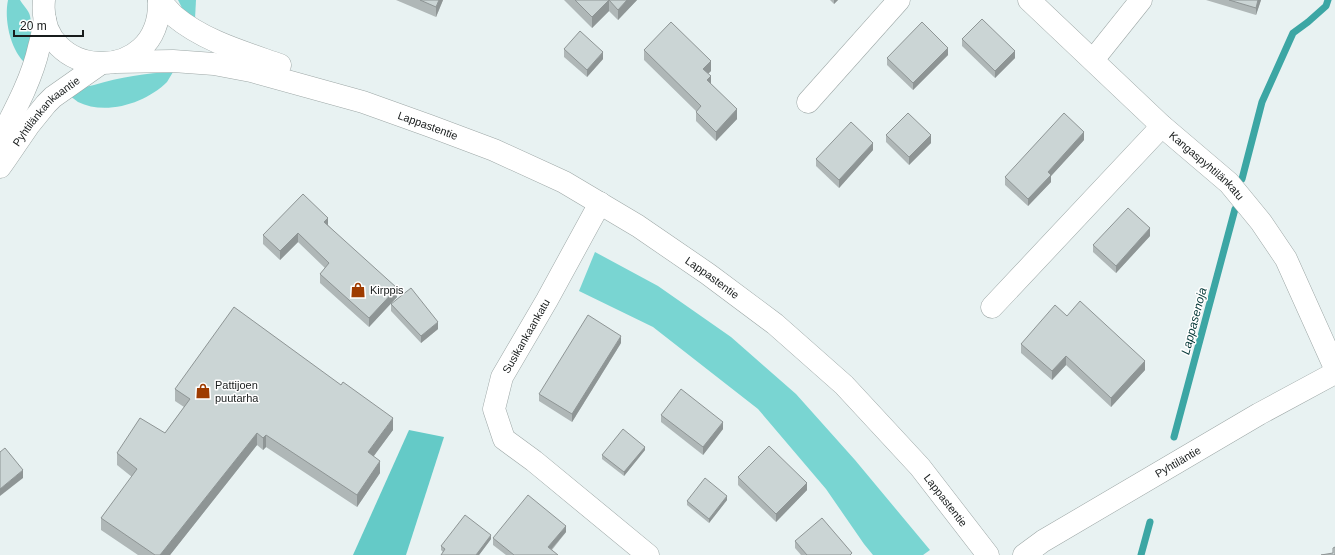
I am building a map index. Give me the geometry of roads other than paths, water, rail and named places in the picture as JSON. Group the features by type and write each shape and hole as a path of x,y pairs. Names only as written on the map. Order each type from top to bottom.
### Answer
{"street":[{"name":"Pyhtilänkankaantie","path":"0,167 28,125 53,96 108,63 133,55 146,42 152,35 158,17 159,0"},
{"name":"Lappastentie","path":"159,0 173,15 189,27 209,38 299,73 363,102"},
{"path":"808,102 899,0"},
{"name":"Kangaspyhtilänkatu","path":"1029,0 1162,126 1229,183 1261,222 1286,259 1335,368"},
{"path":"1093,60 1141,0"},
{"name":"Pyhtilänkankaantie","path":"0,139 18,104 31,73 39,48 43,7"},
{"name":"Lappastentie","path":"43,7 52,37 65,51 82,61 108,63 173,61 214,64 251,71 363,102 494,150 564,182 638,226 714,278 775,324 844,385 920,467 988,555"},
{"path":"992,307 1162,126"},
{"name":"Susikankaankatu","path":"600,203 547,300 502,377 494,409 504,438 648,555"},
{"name":"Pyhtiläntie","path":"1024,555 1043,541 1253,418 1335,373"}],"waterway":[{"name":"Lappasenoja","path":"1242,179 1262,102 1293,33 1326,6 1328,0"},
{"name":"Lappasenoja","path":"1174,437 1235,209"},
{"name":"Lappasenoja","path":"1141,555 1150,522"}],"place":[{"name":"Kirppis","path":"358,290"},
{"name":"Pattijoen puutarha","path":"203,391"}]}
